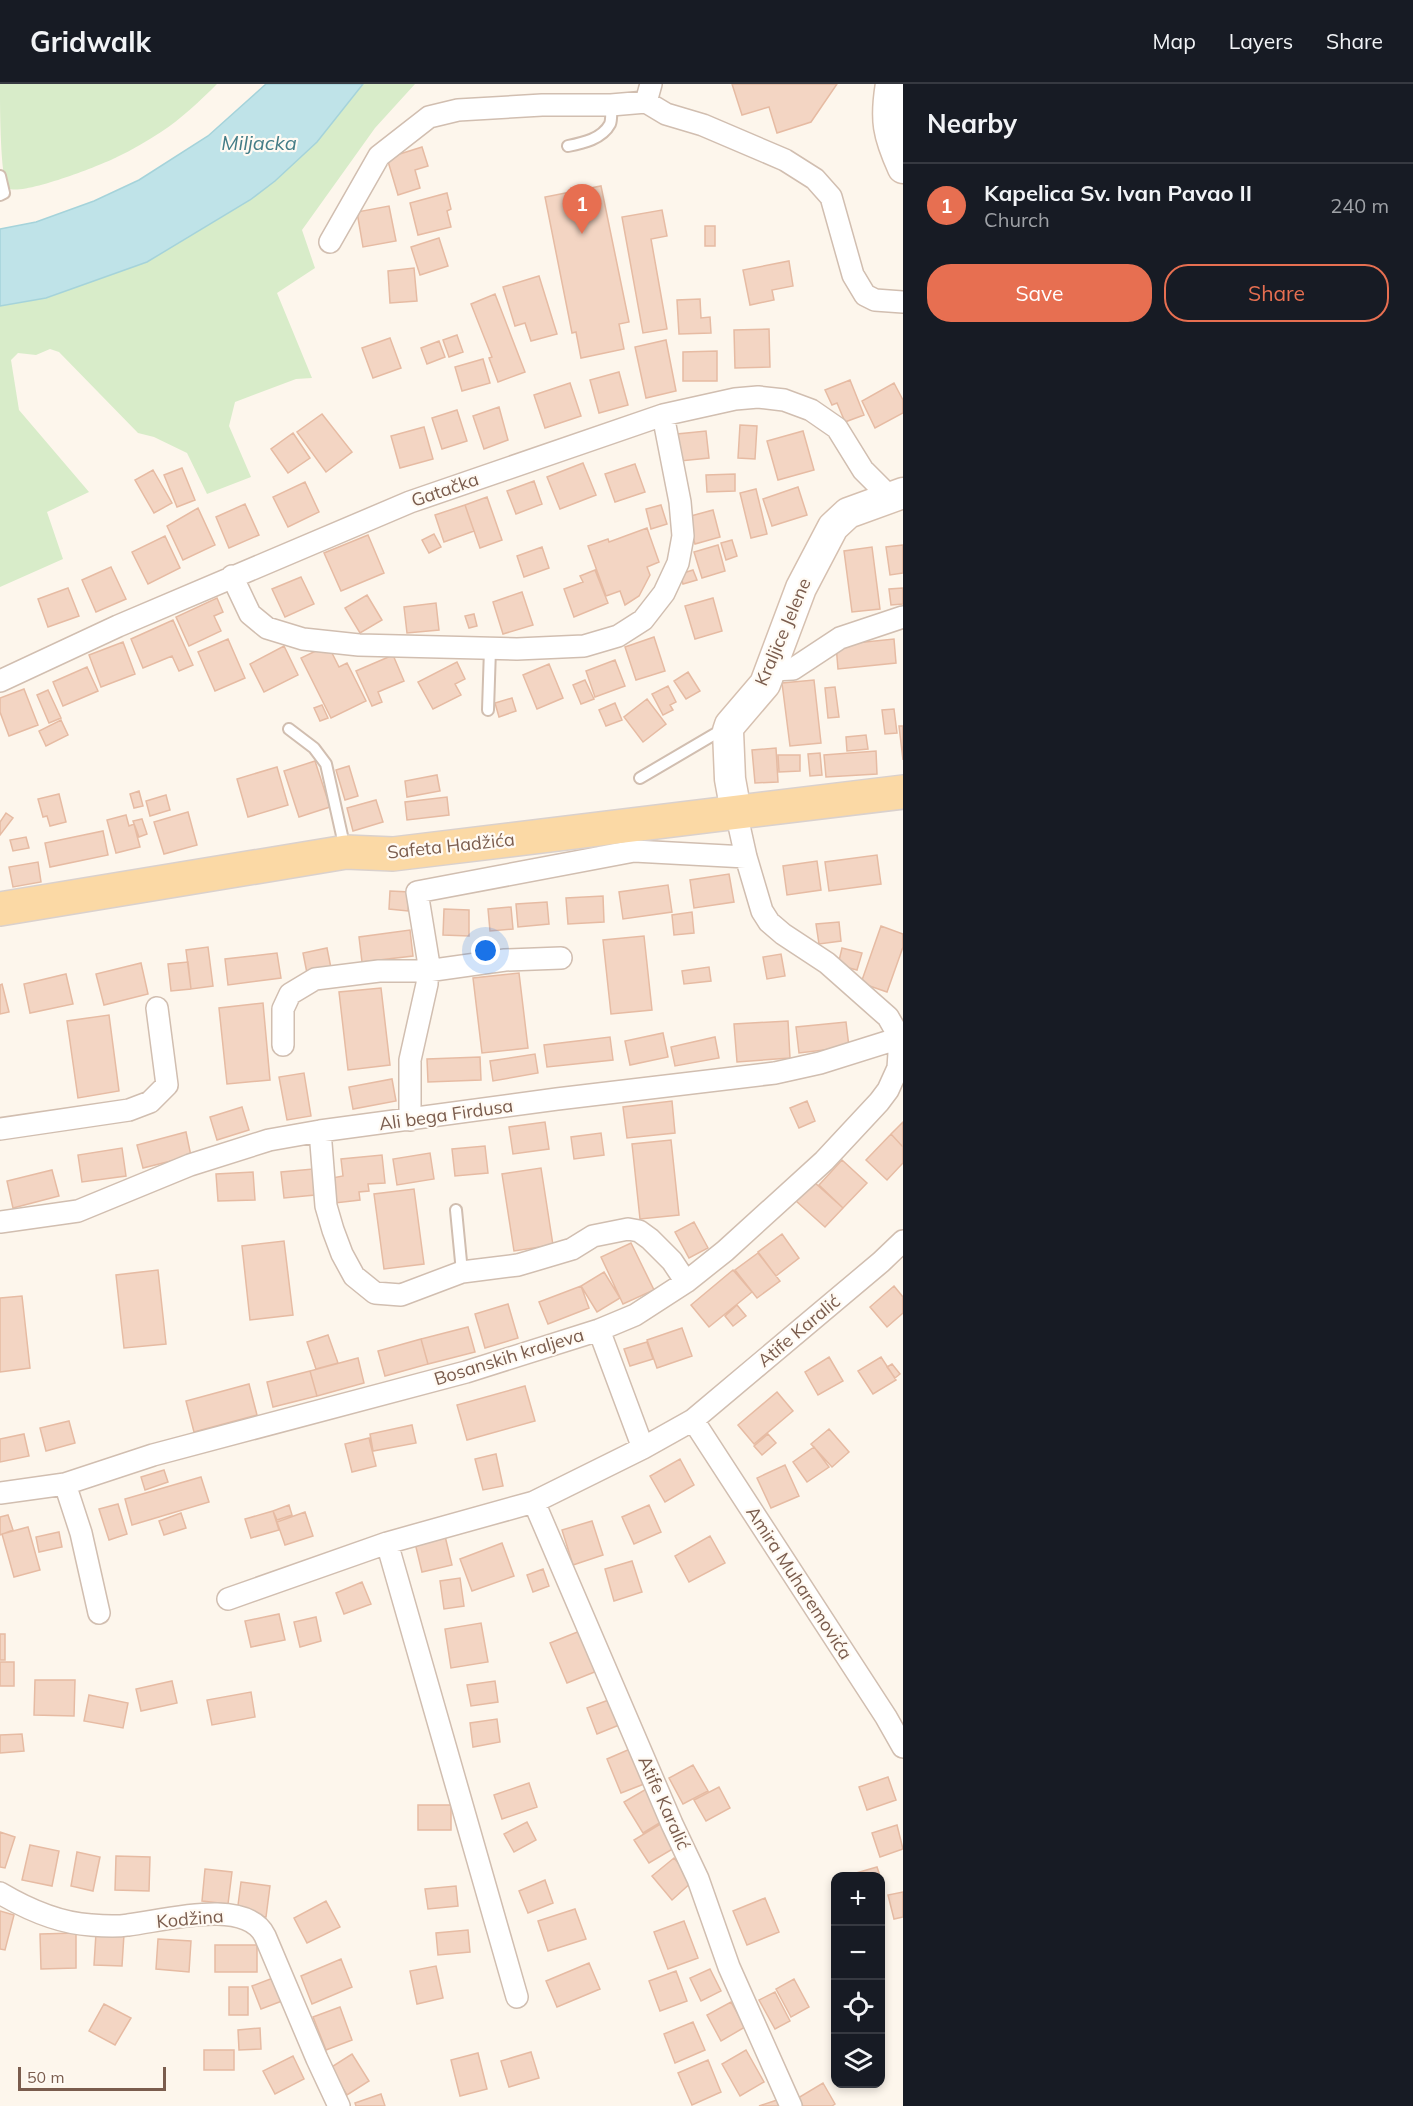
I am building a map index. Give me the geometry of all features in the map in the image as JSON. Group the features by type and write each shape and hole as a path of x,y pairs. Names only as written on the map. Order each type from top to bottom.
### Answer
{"main road":[{"path":"891,84 887,109 889,131 903,168"},
{"name":"Kraljice Jelene","path":"730,725 765,684 801,588 833,527 848,513 897,496"},
{"path":"730,725 728,747 730,779 736,812"},
{"name":"Safeta Hadžića","path":"0,909 346,852 402,853 903,792"}],"street":[{"path":"330,242 379,156 429,117 458,110 542,105 611,105 648,93 666,114 703,125 785,160 816,179 831,197 853,275 866,295 875,300 903,302"},
{"name":"Gatačka","path":"0,681 232,576 410,502 663,416 735,399 758,397 784,400 811,410 837,428 863,470 897,496"},
{"path":"232,576 250,614 267,628 294,636 359,645 490,649 584,646 618,636 643,620 664,593 678,563 683,536 680,502 663,416"},
{"path":"772,670 793,669 840,638 903,617"},
{"path":"736,812 762,911 769,922 827,963 888,1017 902,1038"},
{"path":"410,1120 410,1059 423,1005 428,959 417,892 634,851 746,857"},
{"path":"283,1045 283,1009 290,994 315,979 379,971 427,971 505,960 561,958"},
{"path":"0,1129 129,1110 150,1102 167,1085 157,1008"},
{"name":"Ali bega Firdusa","path":"0,1222 78,1211 190,1166 269,1140 556,1099 775,1073 820,1064 902,1038"},
{"name":"Bosanskih kraljeva","path":"0,1493 65,1484 153,1455 466,1372 599,1330 635,1315 686,1282 725,1251 824,1161 888,1090 898,1068 902,1038"},
{"path":"320,1131 326,1206 342,1254 354,1276 375,1293 400,1295 462,1272 518,1265 572,1249 593,1236 628,1229 639,1231 650,1239 672,1261 686,1282"},
{"name":"Atife Karalić","path":"228,1599 387,1543 534,1502 643,1448 693,1420 903,1241"},
{"path":"599,1330 643,1448"},
{"name":"Amira Muharemovića","path":"693,1420 880,1707 903,1748"},
{"path":"65,1484 81,1533 99,1613"},
{"name":"Atife Karalić","path":"534,1502 672,1824 698,1879 729,1967 791,2106"},
{"path":"387,1543 517,1997"},
{"name":"Kodžina","path":"0,1893 57,1919 90,1925 124,1926 199,1914 230,1914 251,1920 261,1926 339,2106"}],"lane":[{"path":"568,146 587,142 603,132 611,123 611,105"},
{"path":"0,176 4,193 0,195"},
{"path":"488,710 490,649"},
{"path":"640,778 730,725"},
{"path":"289,729 314,748 326,764 346,852"},
{"path":"456,1210 462,1272"}],"green space":[{"path":"0,84 217,84 176,121 128,151 109,161 61,179 16,190 8,188 3,170"},
{"path":"363,84 415,84 375,128 302,230 315,268 277,293 312,378 296,379 235,402 229,426 251,477 207,494 187,453 154,437 138,433 59,352 50,349 36,355 18,353 11,360 19,410 89,492 47,512 63,559 0,587 0,306 46,298 147,262 250,200 275,181 317,142"}],"water":[{"name":"Miljacka","path":"266,84 363,84 317,142 275,181 250,200 147,262 46,298 0,306 0,229 36,222 94,201 139,180 208,136"}],"building":[{"path":"732,84 837,84 811,122 777,133 769,107 742,115"},
{"path":"422,147 428,166 415,170 420,188 398,195 387,158"},
{"path":"601,186 629,322 619,324 624,349 581,358 576,332 572,333 545,197"},
{"path":"447,193 451,209 447,211 451,227 418,235 410,203"},
{"path":"389,206 396,241 363,247 357,212"},
{"path":"662,210 667,236 651,239 667,329 643,333 622,217"},
{"path":"705,226 715,226 715,246 705,246"},
{"path":"439,238 448,266 420,275 411,247"},
{"path":"789,261 793,286 772,290 774,300 750,305 743,270"},
{"path":"414,268 417,301 390,303 388,271"},
{"path":"539,276 557,334 531,341 525,323 515,326 503,287"},
{"path":"495,294 525,372 498,382 489,358 492,357 471,304"},
{"path":"700,299 701,318 710,317 711,333 679,334 677,300"},
{"path":"769,329 770,367 735,368 734,330"},
{"path":"457,335 463,352 449,357 443,340"},
{"path":"390,338 401,368 373,378 362,348"},
{"path":"666,340 676,391 646,398 635,347"},
{"path":"439,341 445,357 427,364 421,348"},
{"path":"717,351 717,381 683,381 683,352"},
{"path":"483,359 490,383 462,391 455,367"},
{"path":"619,372 628,405 599,413 590,380"},
{"path":"850,380 864,415 845,422 837,403 832,405 825,390"},
{"path":"570,383 581,416 545,428 534,395"},
{"path":"894,383 903,400 903,413 875,428 862,401"},
{"path":"499,407 508,440 484,449 473,416"},
{"path":"457,410 467,441 442,449 432,418"},
{"path":"322,414 352,452 326,472 297,432"},
{"path":"740,425 757,426 755,459 738,458"},
{"path":"424,427 433,459 400,468 391,436"},
{"path":"706,431 709,458 680,461 677,434"},
{"path":"803,431 814,470 778,480 767,441"},
{"path":"293,433 310,458 288,473 271,449"},
{"path":"583,463 596,495 560,509 547,477"},
{"path":"635,464 645,492 615,502 605,474"},
{"path":"182,468 195,500 177,507 164,475"},
{"path":"153,470 172,503 154,513 135,480"},
{"path":"735,474 735,491 707,492 706,475"},
{"path":"534,481 542,504 516,514 507,491"},
{"path":"305,482 319,512 288,527 273,497"},
{"path":"798,487 807,515 772,526 763,499"},
{"path":"756,489 767,534 751,538 740,493"},
{"path":"487,497 502,540 480,548 465,505"},
{"path":"245,504 259,535 229,548 216,517"},
{"path":"465,505 474,531 444,542 435,515"},
{"path":"661,505 667,524 651,529 646,509"},
{"path":"198,508 215,545 183,560 167,526"},
{"path":"713,510 720,537 695,544 687,517"},
{"path":"647,528 659,562 647,567 650,575 639,596 625,605 620,591 606,596 588,546 608,539 609,542"},
{"path":"434,534 441,547 429,553 422,540"},
{"path":"368,535 384,573 341,591 324,553"},
{"path":"165,536 180,568 148,584 132,552"},
{"path":"732,540 737,556 726,560 721,543"},
{"path":"718,545 725,571 702,578 694,552"},
{"path":"903,545 903,573 890,575 886,547"},
{"path":"542,547 549,568 524,577 517,556"},
{"path":"872,547 880,609 852,612 844,551"},
{"path":"111,567 126,599 96,612 82,580"},
{"path":"595,570 608,603 574,617 564,589 583,582 580,576"},
{"path":"693,570 697,580 683,584 680,574"},
{"path":"301,577 314,604 285,617 272,589"},
{"path":"68,588 79,616 48,627 38,599"},
{"path":"903,588 903,604 891,605 889,589"},
{"path":"522,592 533,625 503,634 493,602"},
{"path":"367,595 382,620 360,633 345,608"},
{"path":"217,598 223,612 214,616 221,631 189,646 176,617"},
{"path":"713,598 722,631 695,639 685,606"},
{"path":"436,603 439,630 407,633 404,607"},
{"path":"474,614 477,626 469,628 465,616"},
{"path":"173,620 193,665 179,671 172,656 143,668 131,639"},
{"path":"654,637 665,671 636,680 625,647"},
{"path":"228,639 245,678 215,691 198,652"},
{"path":"894,639 896,663 838,669 836,645"},
{"path":"123,642 135,674 101,687 89,655"},
{"path":"328,645 339,667 347,663 366,701 331,718 301,658"},
{"path":"284,646 298,675 264,692 250,664"},
{"path":"393,655 404,681 378,692 382,702 372,706 356,671"},
{"path":"615,660 625,686 595,697 586,671"},
{"path":"457,662 465,679 455,684 461,695 433,709 418,682"},
{"path":"549,664 563,698 537,709 523,675"},
{"path":"87,667 98,691 63,706 53,682"},
{"path":"688,672 700,691 686,699 674,681"},
{"path":"585,680 594,699 581,704 573,685"},
{"path":"814,680 821,743 790,746 782,683"},
{"path":"668,686 676,702 670,705 673,710 663,715 652,694"},
{"path":"835,687 839,717 828,718 825,688"},
{"path":"24,689 38,725 9,736 0,712 0,698"},
{"path":"48,690 61,718 49,723 37,695"},
{"path":"512,698 516,711 499,717 495,703"},
{"path":"647,699 666,724 643,742 624,717"},
{"path":"615,703 622,720 606,726 599,710"},
{"path":"322,705 328,718 320,721 314,708"},
{"path":"894,709 897,733 885,734 882,710"},
{"path":"61,720 68,735 46,746 39,731"},
{"path":"899,726 903,726 903,760"},
{"path":"866,735 868,749 847,751 846,737"},
{"path":"776,748 778,782 755,783 752,750"},
{"path":"876,751 877,774 826,777 824,755"},
{"path":"820,753 822,775 810,776 808,754"},
{"path":"778,755 800,755 800,771 779,772"},
{"path":"315,761 330,807 299,817 284,771"},
{"path":"349,766 358,796 345,800 336,770"},
{"path":"277,767 288,805 248,817 237,779"},
{"path":"437,775 440,791 407,797 405,781"},
{"path":"139,791 143,806 134,808 130,794"},
{"path":"59,794 66,822 50,826 47,816 43,817 38,799"},
{"path":"166,795 170,810 150,816 146,801"},
{"path":"447,797 449,815 407,820 405,802"},
{"path":"376,800 383,822 353,831 347,808"},
{"path":"188,812 197,845 164,854 154,822"},
{"path":"6,813 13,818 0,835 0,822"},
{"path":"126,815 129,826 134,824 140,847 116,853 107,820"},
{"path":"142,819 147,834 139,837 133,821"},
{"path":"103,831 108,855 50,867 45,843"},
{"path":"26,837 29,848 13,851 10,840"},
{"path":"877,855 881,884 829,891 825,862"},
{"path":"817,861 821,890 787,895 783,866"},
{"path":"38,862 41,882 13,887 9,867"},
{"path":"729,874 734,902 694,908 690,880"},
{"path":"668,885 672,912 623,919 619,892"},
{"path":"390,891 410,892 408,911 389,909"},
{"path":"603,896 604,922 568,924 566,898"},
{"path":"547,902 549,924 518,927 516,904"},
{"path":"511,907 513,929 490,931 488,909"},
{"path":"444,909 469,910 469,936 443,935"},
{"path":"692,912 694,933 674,935 672,915"},
{"path":"839,922 841,941 819,944 816,924"},
{"path":"881,926 903,934 903,947 887,992 861,983"},
{"path":"410,930 413,956 362,962 359,937"},
{"path":"644,936 652,1010 611,1014 603,940"},
{"path":"208,947 213,986 191,989 186,950"},
{"path":"327,948 331,968 307,973 303,953"},
{"path":"842,948 862,953 857,970 838,965"},
{"path":"277,953 281,978 228,985 225,959"},
{"path":"781,954 785,976 767,979 763,957"},
{"path":"188,962 191,989 171,991 168,964"},
{"path":"141,963 148,994 104,1005 96,974"},
{"path":"709,967 711,981 684,984 682,971"},
{"path":"519,973 528,1048 482,1053 473,978"},
{"path":"66,974 73,1004 30,1013 24,984"},
{"path":"2,984 9,1012 0,1014 0,985"},
{"path":"381,988 390,1065 348,1070 339,992"},
{"path":"263,1003 270,1080 227,1084 219,1008"},
{"path":"109,1015 119,1091 78,1098 67,1021"},
{"path":"788,1021 790,1058 737,1062 734,1024"},
{"path":"846,1022 849,1047 799,1053 796,1027"},
{"path":"663,1033 668,1057 630,1065 625,1041"},
{"path":"610,1037 613,1060 547,1067 544,1045"},
{"path":"715,1037 719,1058 675,1066 671,1047"},
{"path":"535,1054 538,1073 493,1081 490,1061"},
{"path":"480,1057 481,1080 428,1082 427,1059"},
{"path":"304,1073 311,1116 287,1120 279,1077"},
{"path":"392,1079 396,1101 353,1109 349,1087"},
{"path":"672,1101 675,1133 627,1138 623,1107"},
{"path":"807,1101 815,1121 799,1128 790,1108"},
{"path":"242,1107 249,1130 217,1140 210,1117"},
{"path":"545,1122 549,1149 513,1154 509,1127"},
{"path":"903,1122 903,1147 891,1134"},
{"path":"186,1132 191,1156 143,1168 137,1145"},
{"path":"601,1133 604,1155 574,1159 571,1137"},
{"path":"891,1134 903,1147 903,1163 887,1180 866,1160"},
{"path":"671,1140 679,1215 640,1219 632,1144"},
{"path":"485,1146 488,1173 455,1176 452,1149"},
{"path":"122,1148 126,1176 82,1182 78,1155"},
{"path":"430,1153 434,1179 397,1185 393,1159"},
{"path":"382,1155 385,1183 368,1184 369,1191 359,1192 360,1200 335,1203 332,1178 343,1176 341,1159"},
{"path":"842,1160 867,1183 843,1208 819,1185"},
{"path":"541,1168 553,1245 514,1251 502,1174"},
{"path":"313,1169 315,1195 284,1198 281,1172"},
{"path":"52,1170 59,1196 13,1208 7,1181"},
{"path":"253,1172 255,1200 218,1201 216,1174"},
{"path":"814,1182 843,1208 825,1227 796,1201"},
{"path":"414,1189 424,1264 384,1269 374,1194"},
{"path":"694,1222 708,1248 689,1258 675,1232"},
{"path":"782,1234 799,1258 776,1276 758,1252"},
{"path":"284,1241 293,1315 250,1320 242,1246"},
{"path":"631,1243 654,1290 623,1304 601,1257"},
{"path":"758,1253 780,1281 757,1298 735,1270"},
{"path":"158,1270 166,1344 124,1348 116,1275"},
{"path":"733,1270 752,1292 709,1327 691,1305"},
{"path":"604,1272 620,1298 597,1312 581,1286"},
{"path":"581,1286 589,1308 548,1324 539,1302"},
{"path":"894,1286 903,1297 903,1313 887,1327 870,1307"},
{"path":"22,1296 30,1368 0,1372 0,1298"},
{"path":"508,1304 518,1338 485,1348 475,1314"},
{"path":"737,1305 746,1316 733,1326 725,1316"},
{"path":"468,1327 475,1352 428,1364 421,1339"},
{"path":"682,1328 692,1356 657,1368 647,1340"},
{"path":"328,1335 338,1363 316,1369 307,1342"},
{"path":"421,1339 428,1364 385,1376 378,1351"},
{"path":"647,1342 653,1359 630,1366 624,1349"},
{"path":"829,1357 843,1381 818,1395 805,1372"},
{"path":"881,1357 896,1380 873,1394 858,1371"},
{"path":"358,1358 364,1383 317,1396 310,1371"},
{"path":"892,1364 900,1374 895,1378 887,1367"},
{"path":"310,1371 317,1396 273,1407 267,1382"},
{"path":"249,1384 257,1415 194,1432 186,1401"},
{"path":"525,1386 535,1421 467,1440 457,1405"},
{"path":"777,1392 793,1411 754,1444 738,1425"},
{"path":"69,1421 75,1443 46,1451 40,1428"},
{"path":"412,1425 416,1443 373,1451 370,1434"},
{"path":"829,1429 849,1452 832,1467 811,1444"},
{"path":"24,1434 29,1456 0,1462 0,1439"},
{"path":"768,1434 776,1443 762,1455 754,1446"},
{"path":"369,1438 376,1466 352,1472 345,1444"},
{"path":"814,1447 829,1467 807,1482 793,1462"},
{"path":"496,1454 503,1486 483,1490 475,1459"},
{"path":"680,1459 694,1485 665,1502 650,1476"},
{"path":"785,1465 799,1496 771,1508 757,1478"},
{"path":"164,1470 168,1482 145,1490 141,1477"},
{"path":"201,1477 209,1502 132,1525 125,1499"},
{"path":"118,1504 127,1534 109,1540 99,1509"},
{"path":"289,1505 292,1515 277,1520 273,1511"},
{"path":"649,1505 661,1532 634,1544 622,1517"},
{"path":"273,1511 279,1530 251,1538 245,1519"},
{"path":"305,1512 313,1536 285,1545 277,1522"},
{"path":"181,1513 186,1528 164,1535 159,1521"},
{"path":"8,1515 13,1530 0,1535 0,1517"},
{"path":"592,1521 603,1555 573,1565 562,1530"},
{"path":"28,1527 40,1570 14,1577 2,1534"},
{"path":"59,1532 62,1547 39,1552 36,1537"},
{"path":"445,1536 452,1565 422,1572 415,1543"},
{"path":"710,1536 725,1563 689,1582 675,1556"},
{"path":"502,1543 514,1576 472,1591 460,1559"},
{"path":"632,1561 642,1592 614,1601 605,1569"},
{"path":"543,1569 549,1586 533,1592 527,1575"},
{"path":"460,1578 464,1606 444,1609 440,1581"},
{"path":"362,1582 371,1604 344,1614 336,1593"},
{"path":"279,1614 285,1640 251,1647 245,1621"},
{"path":"316,1617 321,1641 300,1647 294,1622"},
{"path":"481,1623 488,1662 451,1668 445,1629"},
{"path":"580,1631 597,1671 567,1683 550,1643"},
{"path":"0,1634 5,1634 5,1660 0,1660"},
{"path":"0,1662 14,1662 14,1686 0,1686"},
{"path":"35,1680 75,1680 74,1716 34,1715"},
{"path":"172,1681 177,1703 141,1711 136,1689"},
{"path":"495,1681 498,1702 471,1706 467,1685"},
{"path":"251,1692 255,1717 212,1725 207,1700"},
{"path":"89,1695 128,1703 123,1728 84,1721"},
{"path":"614,1698 624,1723 597,1734 587,1708"},
{"path":"497,1719 500,1742 473,1747 470,1723"},
{"path":"22,1734 24,1751 0,1753 0,1735"},
{"path":"630,1749 644,1784 621,1793 607,1759"},
{"path":"693,1765 708,1791 683,1804 669,1778"},
{"path":"888,1777 896,1800 867,1810 859,1787"},
{"path":"529,1783 537,1807 502,1819 494,1795"},
{"path":"719,1787 730,1808 706,1821 694,1800"},
{"path":"648,1788 666,1819 643,1833 624,1802"},
{"path":"418,1805 451,1805 451,1830 418,1830"},
{"path":"527,1822 536,1840 514,1852 504,1834"},
{"path":"662,1823 676,1847 649,1863 634,1840"},
{"path":"897,1825 903,1849 880,1857 872,1833"},
{"path":"0,1832 15,1837 5,1868 0,1867"},
{"path":"30,1845 59,1851 52,1886 22,1880"},
{"path":"77,1852 100,1857 93,1891 71,1886"},
{"path":"116,1856 150,1857 149,1891 115,1890"},
{"path":"674,1858 693,1881 672,1900 652,1876"},
{"path":"877,1867 879,1872 860,1872"},
{"path":"205,1869 232,1872 228,1904 202,1901"},
{"path":"545,1880 553,1903 528,1913 519,1891"},
{"path":"241,1882 270,1886 266,1917 237,1913"},
{"path":"456,1886 458,1906 428,1909 425,1889"},
{"path":"903,1892 903,1917 894,1919 888,1895"},
{"path":"765,1898 779,1932 747,1945 733,1911"},
{"path":"326,1901 340,1927 307,1943 294,1918"},
{"path":"575,1909 586,1939 548,1951 538,1921"},
{"path":"0,1911 14,1915 5,1950 0,1949"},
{"path":"684,1921 698,1958 668,1969 654,1932"},
{"path":"468,1930 470,1952 438,1955 436,1933"},
{"path":"76,1933 76,1968 41,1969 40,1934"},
{"path":"96,1933 124,1934 122,1966 94,1965"},
{"path":"158,1939 191,1941 189,1972 156,1969"},
{"path":"215,1945 257,1945 257,1972 215,1972"},
{"path":"341,1959 352,1987 312,2004 301,1976"},
{"path":"589,1963 600,1989 557,2007 546,1981"},
{"path":"436,1966 443,1998 417,2004 410,1971"},
{"path":"710,1969 721,1991 701,2001 690,1978"},
{"path":"676,1971 687,2001 660,2011 649,1981"},
{"path":"273,1978 282,2001 261,2009 252,1986"},
{"path":"794,1979 809,2007 791,2017 776,1989"},
{"path":"229,1987 248,1987 248,2015 229,2015"},
{"path":"775,1992 790,2021 775,2029 759,2000"},
{"path":"731,2002 745,2027 721,2041 707,2015"},
{"path":"104,2004 131,2018 115,2045 89,2031"},
{"path":"340,2007 352,2040 326,2050 313,2017"},
{"path":"693,2022 705,2050 675,2063 664,2034"},
{"path":"260,2028 261,2049 239,2050 238,2030"},
{"path":"204,2050 234,2050 234,2070 204,2070"},
{"path":"746,2050 764,2082 740,2096 722,2064"},
{"path":"531,2052 539,2078 509,2087 501,2061"},
{"path":"478,2053 487,2089 460,2096 451,2060"},
{"path":"352,2054 369,2081 347,2095 330,2068"},
{"path":"293,2056 304,2079 275,2094 263,2071"},
{"path":"708,2060 721,2092 692,2105 678,2073"},
{"path":"823,2083 835,2104 832,2106 803,2106 798,2098"},
{"path":"381,2094 385,2106 356,2106 355,2103"},
{"path":"777,2100 779,2106 759,2106"}],"place":[{"name":"Kapelica Sv. Ivan Pavao II","path":"582,234"}]}
